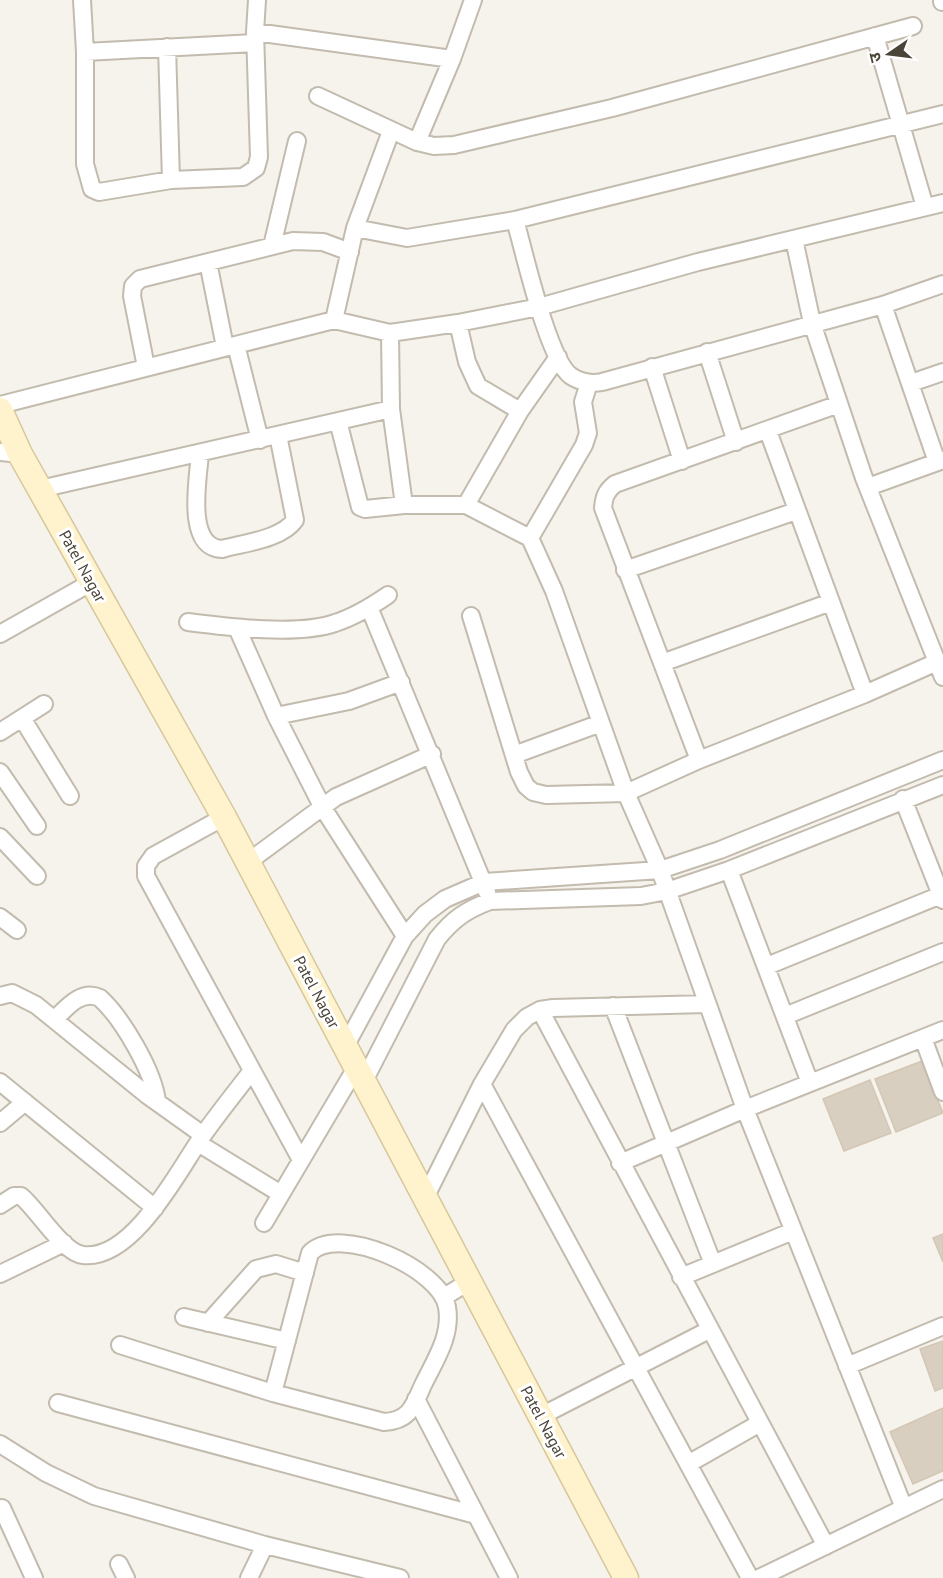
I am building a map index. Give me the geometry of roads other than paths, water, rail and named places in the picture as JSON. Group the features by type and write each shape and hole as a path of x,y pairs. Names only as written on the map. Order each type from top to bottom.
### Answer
{"street":[{"path":"82,0 85,52 85,164 92,189 99,192 171,180 243,177 256,168 259,157 255,37 257,0"},
{"path":"417,142 452,59 473,0"},
{"path":"318,96 417,142 434,146 454,145 612,108 912,26"},
{"path":"875,36 903,124 925,207"},
{"path":"85,52 168,47 255,37 452,59"},
{"path":"168,47 171,180"},
{"path":"356,228 407,238 515,220 943,114"},
{"path":"334,320 356,228 391,131"},
{"path":"272,246 297,141"},
{"path":"0,405 334,320 390,333 458,323 539,307 698,262 943,203"},
{"path":"515,220 539,307 558,357 570,376 589,383 883,305 943,284"},
{"path":"471,616 514,755 526,786 533,792 546,795 626,793 699,760 865,694 940,669 868,487 839,404 812,323 794,239"},
{"path":"146,368 134,310 134,286 140,279 272,246 306,240 323,242 350,252"},
{"path":"208,262 260,440"},
{"path":"868,487 940,461 883,305"},
{"path":"458,323 467,362 478,386 520,411"},
{"path":"390,333 391,409 404,506"},
{"path":"706,352 736,442"},
{"path":"465,506 520,411 558,357"},
{"path":"652,367 682,461"},
{"path":"910,383 943,372"},
{"path":"531,538 584,445 588,433 583,402 589,383"},
{"path":"699,760 603,508 607,491 615,484 839,404"},
{"path":"40,489 391,409"},
{"name":"Patel Nagar","path":"0,410 10,453 40,489 249,862 626,1578"},
{"path":"338,421 360,507 365,509 404,506 465,506 531,538 554,591 626,793 660,870 745,1109 904,1508"},
{"path":"768,430 865,694"},
{"path":"200,454 195,503 199,528 205,542 214,548 222,549 277,533 291,526 295,520 278,435"},
{"path":"625,570 796,511"},
{"path":"0,634 92,582"},
{"path":"188,622 237,628 324,626 369,608 388,595"},
{"path":"662,663 831,602"},
{"path":"369,608 432,754 490,901"},
{"path":"237,628 276,716 323,808 405,936"},
{"path":"276,716 349,701 401,682"},
{"path":"0,732 44,704"},
{"path":"22,718 70,796"},
{"path":"514,755 601,723"},
{"path":"249,862 344,793 432,754"},
{"path":"356,1064 405,936 425,914 445,899 484,882 660,870 720,850 943,760"},
{"path":"0,772 37,826"},
{"path":"264,1223 356,1064 438,939 452,921 467,910 490,901 641,896 667,891 729,870 943,785"},
{"path":"767,966 942,898 903,799"},
{"path":"224,817 153,856 146,866 146,876 301,1160"},
{"path":"0,837 37,876"},
{"path":"729,870 810,1083"},
{"path":"0,917 17,930"},
{"path":"785,1016 943,952"},
{"path":"0,996 12,993 20,995 55,1019 158,1101 200,1139 281,1194"},
{"path":"55,1019 68,1005 84,995 93,994 100,998 141,1056 156,1088 158,1101"},
{"path":"426,1196 482,1084 514,1030 527,1017 540,1010 707,1004"},
{"path":"613,1006 713,1264"},
{"path":"540,1010 826,1546"},
{"path":"620,1163 745,1109 943,1030"},
{"path":"923,1038 943,1092"},
{"path":"0,1205 14,1196 21,1196 64,1243 81,1255 94,1254 114,1246 136,1230 155,1208 200,1139 251,1072"},
{"path":"0,1082 155,1208"},
{"path":"482,1084 750,1578"},
{"path":"0,1123 25,1102"},
{"path":"681,1277 793,1231"},
{"path":"0,1274 64,1243"},
{"path":"120,1345 273,1393 384,1422 404,1418 411,1412 446,1339 448,1319 441,1290 428,1279 372,1247 326,1243 310,1253 273,1393"},
{"path":"208,1323 256,1269 276,1264 305,1273"},
{"path":"444,1297 470,1281"},
{"path":"184,1317 287,1341"},
{"path":"847,1366 943,1326"},
{"path":"541,1416 709,1330"},
{"path":"416,1400 509,1578"},
{"path":"58,1403 476,1515"},
{"path":"688,1464 760,1423"},
{"path":"0,1444 46,1473 94,1496 265,1545 400,1578"},
{"path":"759,1578 943,1489"},
{"path":"2,1508 34,1578"},
{"path":"249,1578 265,1545"}]}
